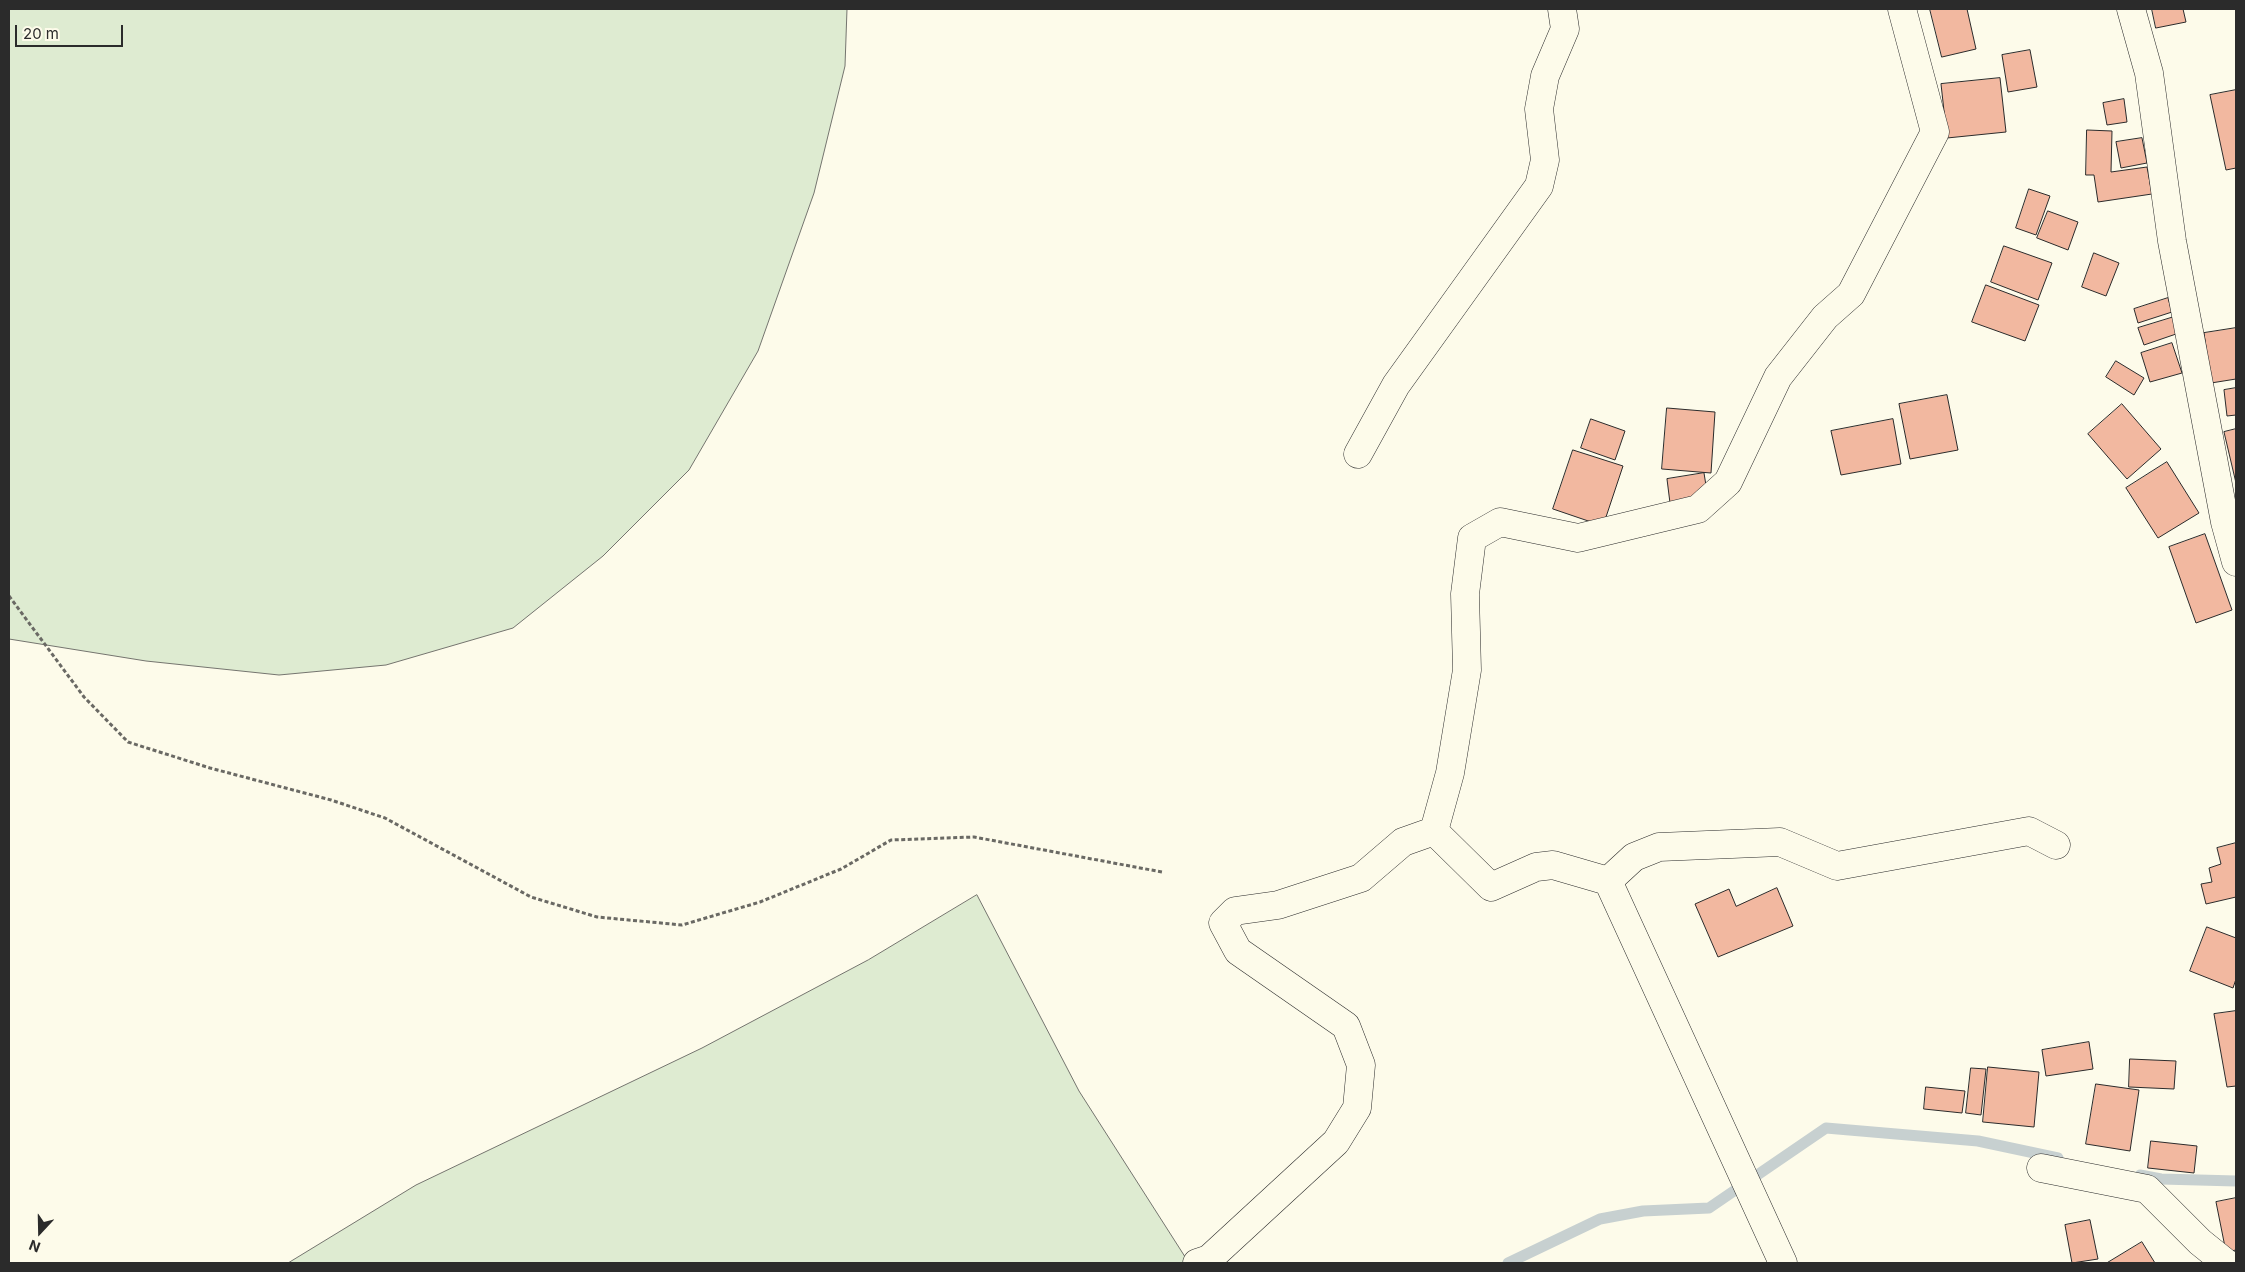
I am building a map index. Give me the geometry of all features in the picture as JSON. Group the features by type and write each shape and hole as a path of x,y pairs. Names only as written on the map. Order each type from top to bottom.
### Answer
{"street":[{"path":"1358,454 1396,385 1539,186 1545,160 1539,109 1545,76 1566,29 1562,9"},
{"path":"1434,831 1450,773 1466,670 1466,594 1472,538 1500,522 1578,538 1698,509 1728,482 1778,377 1825,317 1851,294 1935,132 1902,9"},
{"path":"2131,9 2149,72 2172,241 2225,522 2236,562"},
{"path":"1434,831 1491,887 1536,867 1553,865 1608,880"},
{"path":"1197,1263 1209,1259 1336,1142 1357,1108 1361,1065 1346,1026 1238,951 1223,923 1235,911 1278,905 1361,878 1403,842 1434,831"},
{"path":"1608,880 1634,857 1660,847 1780,842 1837,866 2029,831 2056,845"},
{"path":"1608,880 1783,1263"},
{"path":"2041,1168 2147,1189 2200,1242 2226,1263"}],"path":[{"path":"9,596 84,698 128,742 210,768 332,800 385,818 531,897 597,917 682,925 760,902 841,869 891,840 974,837 1162,872"}],"green space":[{"path":"9,9 847,9 845,66 814,193 758,351 689,470 603,556 513,628 386,665 279,675 146,661 9,639"},
{"path":"977,895 1079,1091 1189,1263 288,1263 416,1185 702,1048 868,960"}],"building":[{"path":"1930,9 1967,9 1976,49 1942,57"},
{"path":"2152,9 2183,9 2186,22 2156,28"},
{"path":"2030,50 2037,87 2008,92 2002,55"},
{"path":"2000,78 2006,132 1947,138 1941,84"},
{"path":"2236,90 2236,168 2226,170 2210,95"},
{"path":"2124,99 2127,122 2107,125 2103,103"},
{"path":"2087,130 2112,131 2111,172 2147,167 2152,194 2098,202 2094,175 2086,175"},
{"path":"2142,138 2147,163 2121,168 2116,142"},
{"path":"2029,189 2050,196 2036,235 2016,228"},
{"path":"2048,211 2078,222 2068,250 2037,238"},
{"path":"2004,246 2052,263 2038,300 1991,282"},
{"path":"2094,253 2119,263 2106,296 2082,287"},
{"path":"1986,285 2039,305 2025,341 1972,322"},
{"path":"2168,298 2172,312 2138,323 2134,309"},
{"path":"2174,317 2179,333 2144,345 2138,328"},
{"path":"2236,328 2236,379 2211,383 2204,333"},
{"path":"2172,343 2182,373 2150,382 2141,353"},
{"path":"2116,361 2144,378 2134,395 2106,377"},
{"path":"2236,388 2236,415 2227,416 2224,390"},
{"path":"1947,395 1958,450 1910,459 1899,404"},
{"path":"2122,404 2161,449 2127,479 2088,434"},
{"path":"1667,408 1715,412 1711,473 1662,469"},
{"path":"1591,419 1625,431 1615,460 1581,448"},
{"path":"1893,419 1901,464 1841,475 1831,431"},
{"path":"2236,429 2236,483 2224,432"},
{"path":"1573,450 1623,466 1603,526 1553,509"},
{"path":"2167,462 2199,513 2158,538 2126,488"},
{"path":"1704,473 1708,498 1670,503 1667,479"},
{"path":"2205,534 2232,610 2196,623 2169,547"},
{"path":"2236,843 2236,897 2206,904 2201,884 2212,882 2209,868 2221,864 2217,848"},
{"path":"1777,888 1793,926 1718,957 1695,904 1729,889 1736,906"},
{"path":"2207,927 2236,938 2236,979 2233,988 2190,971"},
{"path":"2236,1011 2236,1086 2227,1087 2214,1014"},
{"path":"2089,1042 2093,1069 2046,1076 2042,1050"},
{"path":"2130,1059 2176,1061 2174,1089 2129,1087"},
{"path":"1988,1067 2039,1072 2034,1127 1983,1122"},
{"path":"1971,1068 1986,1069 1981,1115 1966,1113"},
{"path":"2096,1084 2139,1090 2130,1151 2086,1144"},
{"path":"1926,1087 1965,1091 1962,1113 1924,1109"},
{"path":"2151,1141 2197,1146 2194,1173 2148,1168"},
{"path":"2236,1198 2236,1250 2226,1252 2216,1202"},
{"path":"2090,1220 2098,1259 2072,1263 2065,1225"},
{"path":"2142,1242 2155,1263 2107,1263"}],"waterway":[{"path":"1508,1263 1600,1219 1643,1211 1709,1208 1826,1128 1978,1141 2058,1158"},
{"path":"2140,1175 2161,1179 2236,1181"}]}
